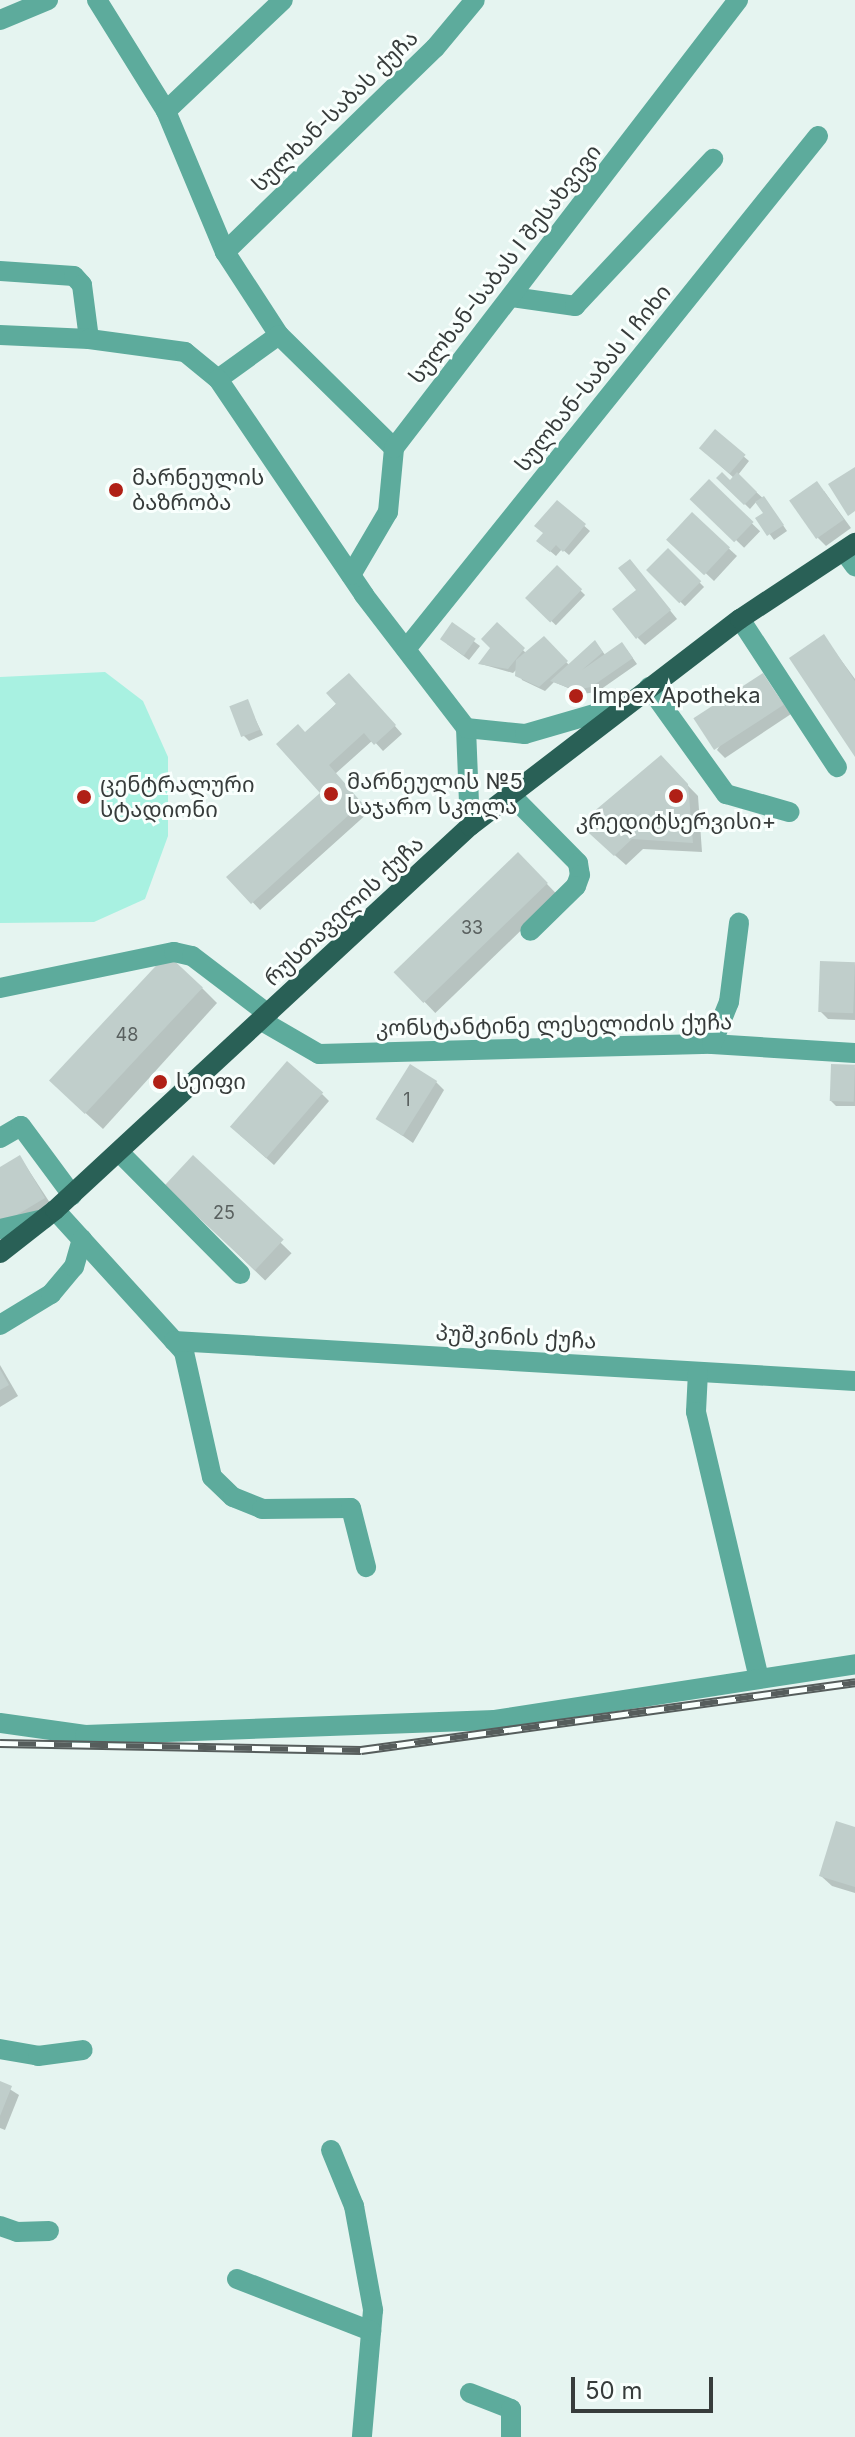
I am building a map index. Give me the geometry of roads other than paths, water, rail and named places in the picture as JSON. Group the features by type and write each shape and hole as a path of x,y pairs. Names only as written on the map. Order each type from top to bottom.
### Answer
{"main road":[{"name":"რუსთაველის ქუჩა","path":"0,1253 72,1195 470,826 740,619 851,553"}],"street":[{"path":"0,20 48,0"},
{"path":"97,0 166,111 225,252 279,335 394,448 388,512 351,575"},
{"path":"166,111 283,0"},
{"name":"სულხან-საბას ქუჩა","path":"225,252 435,48 475,0"},
{"name":"სულხან-საბას I შესახვევი","path":"394,448 738,0"},
{"name":"სულხან-საბას I ჩიხი","path":"406,649 818,136"},
{"path":"512,297 575,306 713,159"},
{"path":"0,271 74,276 82,285 89,339"},
{"path":"0,335 89,339 185,352 218,379 351,575 466,728 470,826"},
{"path":"218,379 279,335"},
{"path":"740,619 837,767"},
{"path":"649,687 726,794 789,812"},
{"path":"466,728 525,734 625,705"},
{"path":"510,794 578,863 580,875 576,886 530,931"},
{"path":"712,1044 729,1002 739,923"},
{"name":"კონსტანტინე ლესელიძის ქუჩა","path":"0,988 174,952 192,956 265,1017 319,1054 712,1044 855,1053"},
{"path":"0,1138 21,1126 72,1195"},
{"path":"119,1152 240,1274"},
{"path":"0,1229 50,1214 82,1239 184,1352 212,1477 233,1497 262,1509 351,1508 366,1567"},
{"path":"0,1325 51,1294 74,1267 82,1239"},
{"name":"პუშკინის ქუჩა","path":"174,1341 855,1381"},
{"path":"698,1372 696,1412 759,1678"},
{"path":"0,1723 85,1735 495,1720 855,1664"},
{"path":"0,2049 38,2056 83,2050"},
{"path":"331,2150 354,2206 373,2310 362,2437"},
{"path":"0,2226 17,2232 49,2231"},
{"path":"237,2279 371,2331"},
{"path":"470,2393 511,2409 511,2437"}],"railway":[{"path":"0,1743 361,1750 855,1682"}],"place":[{"name":"მარნეულის ბაზრობა","path":"116,490"},
{"name":"Impex Apotheka","path":"576,696"},
{"name":"მარნეულის №5 საჯარო სკოლა","path":"331,794"},
{"name":"კრედიტსერვისი+","path":"676,796"},
{"name":"ცენტრალური სტადიონი","path":"84,797"},
{"name":"სეიფი","path":"160,1082"}]}
